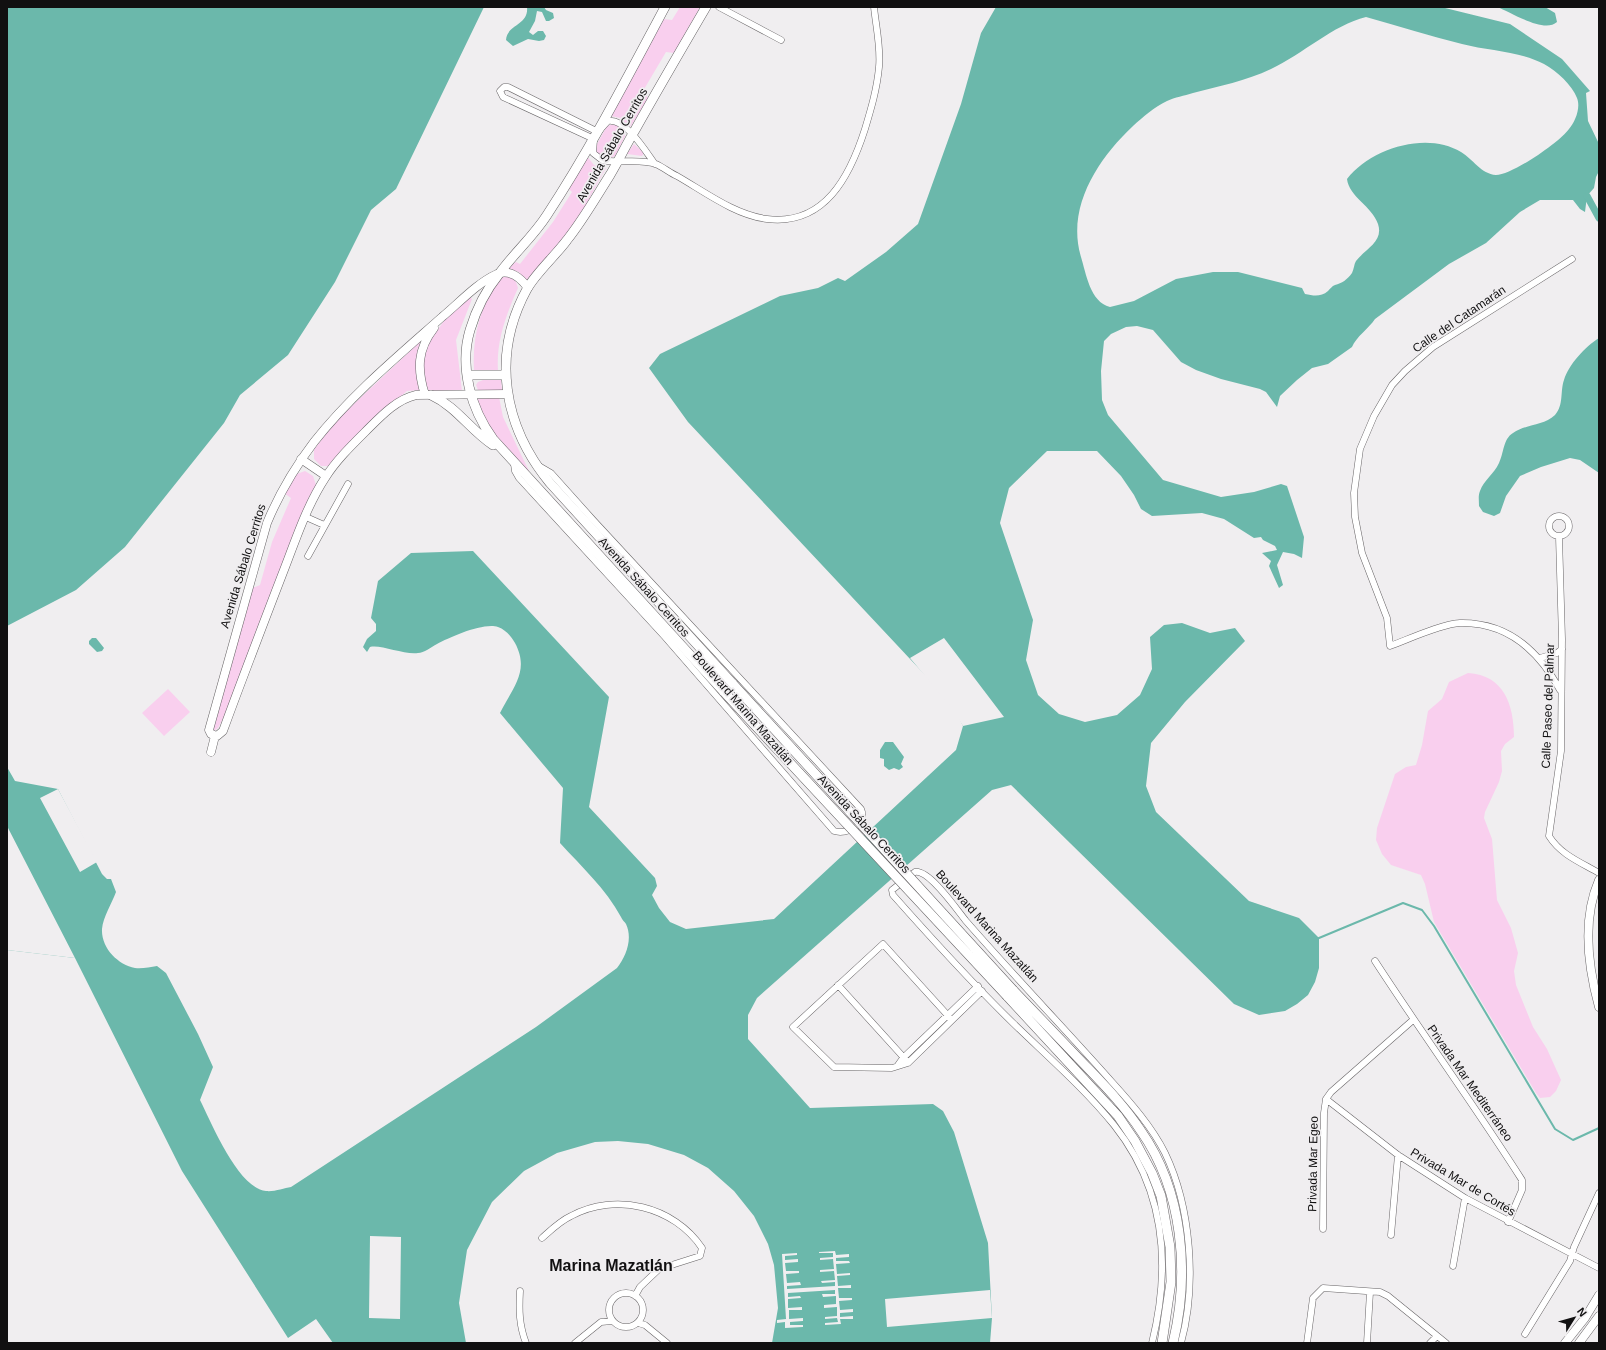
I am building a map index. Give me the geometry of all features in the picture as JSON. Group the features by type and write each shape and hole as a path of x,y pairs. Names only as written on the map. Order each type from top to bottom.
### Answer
{"main road":[{"name":"Avenida Sábalo Cerritos","path":"665,7 596,135 546,216 528,242 499,274 482,300 470,330 466,350 467,376 472,395 488,433 658,626 724,692 1010,993"},
{"name":"Avenida Sábalo Cerritos","path":"706,7 632,134 619,161 570,236 528,288 518,309 508,341 505,375 507,394 516,425 535,464 550,483 672,611 733,684 1010,993"},
{"path":"467,376 505,375"},
{"path":"428,395 444,401 459,413 481,436 504,452"},
{"name":"Boulevard Marina Mazatlán","path":"1010,993 1109,1084 1120,1102 1142,1131 1154,1153 1167,1181 1175,1210 1180,1240 1181,1275 1177,1324 1173,1343"},
{"name":"Boulevard Marina Mazatlán","path":"1010,993 1096,1097 1118,1116 1135,1141 1152,1173 1161,1196 1170,1247 1170,1282 1162,1343"}],"street":[{"path":"719,7 781,40"},
{"path":"656,164 604,161 597,158 592,150 596,135 608,121 612,120 620,123 632,134 656,164 734,208 755,216 768,219 785,219 804,214 820,205 836,191 845,179 857,151 874,99 879,66 874,7"},
{"path":"504,87 508,88 596,135 504,97 500,91 504,87"},
{"name":"Calle del Catamarán","path":"1540,658 1518,638 1493,628 1476,624 1460,623 1450,625 1390,646 1387,618 1362,553 1355,517 1354,493 1360,449 1374,416 1392,385 1405,371 1433,347 1572,259"},
{"path":"499,274 511,274 518,276 528,288"},
{"name":"Avenida Sábalo Cerritos","path":"215,736 209,730 257,553 275,504 301,459 332,420 391,362 480,285 499,274"},
{"path":"428,395 419,370 421,348 430,333 446,314"},
{"name":"Avenida Sábalo Cerritos","path":"215,736 220,735 223,732 269,608 306,516 326,476 362,435 396,404 409,397 428,395 507,394"},
{"path":"301,459 326,476"},
{"path":"308,556 348,484"},
{"path":"306,516 324,525"},
{"name":"Calle Paseo del Palmar","path":"1559,537 1562,649 1560,690 1561,751 1550,836 1556,847 1564,853 1599,872"},
{"name":"Boulevard Marina Mazatlán","path":"658,626 834,831 846,832 861,822 863,814 861,809 672,611"},
{"path":"1560,690 1540,658 1557,653 1562,649"},
{"name":"Avenida Sábalo Cerritos","path":"211,752 215,736"},
{"name":"Boulevard Marina Mazatlán","path":"1152,1343 1162,1286 1162,1246 1157,1216 1146,1179 1131,1149 1096,1097 982,991 893,895 892,890 915,872 923,873 940,888 976,932 1109,1084 1132,1104 1164,1152 1184,1207 1188,1231 1189,1270 1186,1326 1181,1343"},
{"path":"1599,880 1592,902 1588,923 1591,970 1599,1007"},
{"path":"950,1018 883,944 793,1027 834,1067 892,1068 908,1063 950,1018 978,986"},
{"name":"Privada Mar Mediterráneo","path":"1375,961 1413,1020 1486,1123 1522,1180 1522,1190 1508,1222"},
{"path":"838,985 908,1063"},
{"path":"898,1065 903,1058 982,991"},
{"path":"1326,1099 1331,1092 1413,1020"},
{"name":"Privada Mar de Cortés","path":"1326,1099 1398,1155 1465,1198 1508,1222 1599,1268"},
{"name":"Privada Mar Egeo","path":"1323,1229 1324,1113 1326,1099"},
{"path":"1391,1235 1398,1155"},
{"path":"1525,1334 1570,1261 1574,1246 1599,1193"},
{"path":"1453,1266 1465,1198"},
{"path":"542,1238 560,1222 584,1210 610,1204 628,1204 646,1208 677,1222 698,1243 702,1253 697,1258 659,1269 640,1287 635,1296"},
{"path":"1307,1343 1313,1298 1323,1288 1380,1292 1388,1296 1446,1343"},
{"path":"520,1291 520,1328 526,1343"},
{"path":"1366,1343 1370,1292"},
{"path":"575,1343 602,1322 612,1321 623,1327 633,1326 638,1323 643,1310 641,1301 635,1296 625,1293 613,1300 609,1308 612,1321"},
{"path":"1565,1343 1585,1318 1599,1295"},
{"path":"1579,1343 1599,1316"},
{"path":"638,1323 645,1325 667,1343"},
{"path":"1430,1343 1437,1336"}],"shaded area":[{"path":"7,7 484,7 396,189 371,210 335,282 288,355 240,395 224,423 125,547 76,590 7,626"},
{"path":"527,7 544,7 546,10 553,13 554,18 546,21 542,12 537,11 535,21 529,32 533,35 538,31 543,31 546,36 544,40 539,41 528,39 513,46 506,40 507,35 525,18"},
{"path":"680,7 700,7 674,53 666,52 643,91 648,98 629,127 620,118 611,116 664,19 672,20"},
{"path":"996,7 1441,7 1510,24 1562,59 1590,91 1586,93 1588,121 1599,144 1599,171 1594,188 1587,196 1585,212 1580,209 1573,200 1540,200 1520,212 1486,243 1449,264 1375,319 1356,340 1352,347 1328,364 1312,368 1297,380 1280,396 1277,407 1266,392 1260,389 1221,379 1196,370 1181,362 1153,330 1137,326 1126,327 1111,334 1104,341 1101,371 1102,400 1108,415 1163,480 1221,497 1254,492 1281,484 1287,486 1304,537 1302,558 1294,554 1283,552 1277,565 1283,585 1279,588 1269,566 1271,561 1262,553 1277,550 1275,546 1263,540 1261,537 1254,538 1224,519 1202,513 1152,516 1141,509 1134,495 1121,476 1097,451 1047,451 1009,488 1000,523 1033,620 1026,660 1038,695 1059,714 1085,722 1117,715 1140,695 1152,669 1150,637 1164,625 1182,623 1210,633 1235,628 1245,641 1185,702 1151,743 1146,786 1156,812 1249,901 1299,918 1319,938 1319,968 1315,982 1308,995 1285,1011 1259,1015 1234,1004 1011,785 992,790 757,998 748,1015 748,1039 810,1108 933,1104 943,1111 954,1132 988,1243 992,1318 990,1343 772,1343 778,1308 774,1265 768,1244 754,1216 734,1191 708,1168 684,1155 648,1144 618,1141 595,1142 557,1153 524,1171 492,1202 467,1250 459,1303 466,1343 333,1343 316,1319 288,1338 182,1171 75,958 7,950 7,767 15,781 58,789 102,874 107,879 111,879 116,892 103,924 102,936 104,943 117,959 129,966 140,968 157,966 166,973 198,1034 213,1067 200,1100 219,1139 236,1167 246,1179 256,1187 266,1191 291,1187 536,1027 617,968 628,947 628,930 626,924 615,907 593,878 560,843 563,788 500,713 518,679 520,671 521,662 519,653 510,636 498,627 492,626 476,628 458,634 420,653 412,653 374,646 370,647 367,652 363,647 367,639 376,631 376,624 371,618 378,581 411,553 473,551 609,697 589,807 655,878 657,886 652,895 659,908 670,922 686,929 774,919 956,750 963,726 953,706 926,676 688,422 649,368 660,354 780,296 818,288 838,278 845,281 886,252 918,224 961,104 981,33","holes":["1366,17 1462,44 1525,56 1544,64 1554,70 1572,88 1578,102 1577,115 1569,129 1556,142 1524,164 1503,174 1496,175 1486,172 1461,152 1447,146 1432,143 1416,143 1400,146 1385,151 1357,168 1347,179 1352,191 1375,218 1378,224 1378,236 1373,245 1356,261 1352,273 1348,278 1333,286 1323,294 1314,296 1305,294 1302,288 1238,272 1213,272 1176,279 1134,301 1110,307 1103,304 1093,293 1087,279 1077,238 1078,220 1088,185 1108,153 1120,139 1133,126 1162,103 1262,73 1295,56 1342,26"]},
{"path":"1497,7 1545,7 1555,13 1557,22 1551,25 1536,24"},
{"path":"614,124 623,128 625,136 615,156 606,160 596,152 596,146 607,126"},
{"path":"634,144 644,153 642,156 627,154"},
{"path":"586,155 594,165 606,168 580,215 559,245 526,282 519,272 507,269 516,262 520,264 553,222 572,192 567,187"},
{"path":"505,276 512,277 518,288 500,339 498,371 474,371 474,346 478,323 486,301 498,279"},
{"path":"470,297 472,299 456,340 462,391 428,391 425,389 422,369 424,349 446,318"},
{"path":"425,337 417,357 417,369 421,390 407,391 384,411 330,466 321,466 314,459 314,450 338,419"},
{"path":"1599,338 1599,473 1580,460 1570,458 1541,467 1520,476 1506,496 1500,513 1494,516 1483,512 1479,506 1479,493 1499,463 1507,439 1518,430 1550,419 1555,415 1560,407 1566,374 1583,351"},
{"path":"483,380 501,380 502,390 478,390 476,385 478,382"},
{"path":"499,397 503,417 529,471 527,473 493,434 476,399"},
{"path":"305,471 313,476 316,485 227,711 218,728 214,731 212,729 250,589 260,585 272,542 291,498 284,493 294,475"},
{"path":"92,638 96,638 104,648 102,651 97,652 89,644 89,641"},
{"path":"1468,673 1480,675 1490,679 1498,686 1509,703 1512,714 1514,737 1505,744 1501,751 1502,771 1499,782 1485,812 1484,818 1492,839 1497,900 1511,928 1518,953 1514,971 1516,985 1533,1027 1547,1049 1561,1080 1556,1091 1550,1097 1540,1098 1536,1093 1434,922 1425,884 1421,875 1391,865 1382,854 1376,840 1377,828 1395,774 1406,767 1416,765 1422,745 1428,711 1442,699 1449,682"},
{"path":"168,689 190,712 164,736 142,713"},
{"path":"885,742 893,742 904,757 901,764 903,767 899,770 894,768 889,770 884,766 884,759 880,758 880,750"}],"pier":[{"path":"944,638 1004,717 963,726 951,707 910,658"},
{"path":"58,789 97,862 80,872 40,798"},
{"path":"7,826 75,958 7,950"},
{"path":"370,1236 401,1237 400,1319 369,1318"},
{"path":"835,1251 836,1255 849,1254 849,1257 836,1258 836,1261 849,1261 850,1263 836,1264 837,1274 850,1273 850,1275 837,1276 838,1286 851,1285 851,1288 838,1288 839,1298 852,1298 852,1300 839,1301 840,1310 853,1309 853,1312 840,1313 840,1317 853,1316 853,1319 840,1319 841,1324 825,1325 825,1323 838,1322 837,1318 825,1319 825,1317 837,1316 837,1307 824,1308 824,1305 836,1304 836,1296 823,1297 822,1294 835,1294 835,1290 788,1293 788,1297 800,1296 801,1298 788,1299 788,1308 802,1307 802,1310 789,1310 789,1319 803,1318 803,1321 790,1322 790,1325 803,1325 803,1327 785,1328 785,1322 777,1323 777,1320 786,1319 782,1254 797,1253 797,1255 785,1256 785,1260 798,1259 798,1262 785,1263 786,1271 799,1271 799,1273 786,1274 787,1283 800,1282 801,1285 787,1286 787,1289 835,1286 835,1282 822,1283 821,1281 835,1280 834,1271 820,1272 820,1270 834,1269 833,1259 820,1260 820,1258 833,1257 833,1253 819,1252"},
{"path":"990,1290 992,1318 887,1327 885,1299"}],"waterway":[{"path":"1587,196 1599,218"},
{"path":"1319,938 1403,903 1422,910 1434,926 1555,1129 1573,1140 1599,1128"}],"district":[{"name":"Marina Mazatlán","path":"611,1265"}]}
